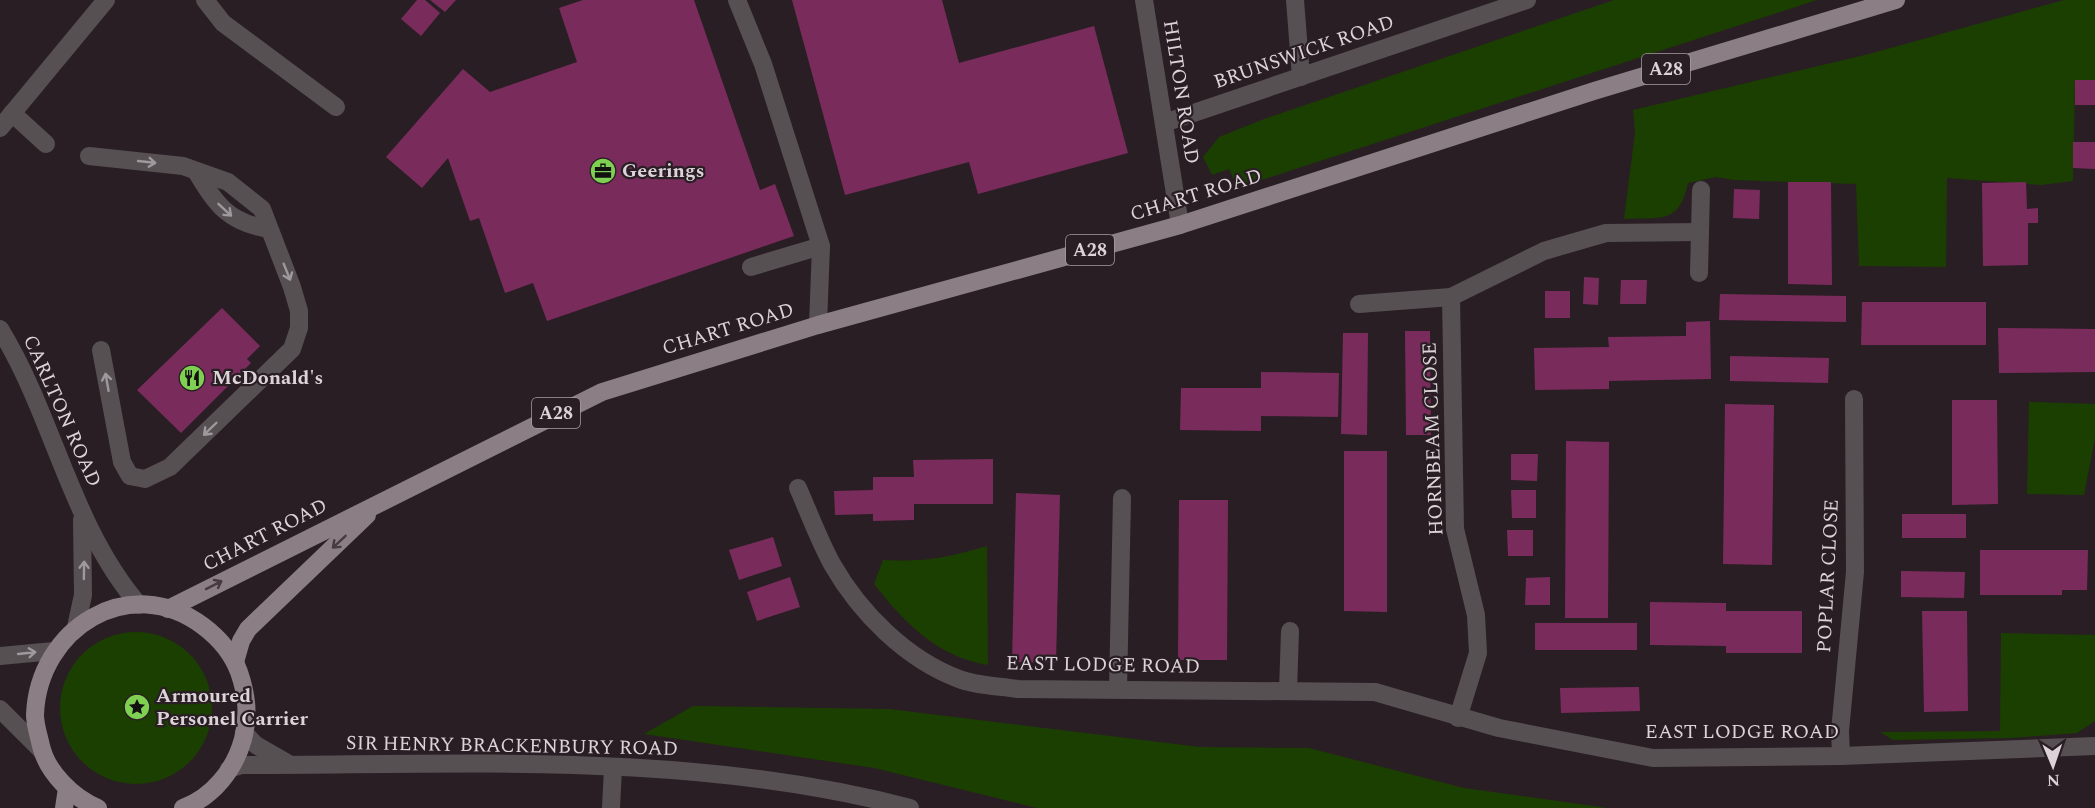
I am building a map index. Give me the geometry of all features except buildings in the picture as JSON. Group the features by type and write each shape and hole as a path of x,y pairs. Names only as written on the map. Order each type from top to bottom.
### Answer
{"main road":[{"name":"CHART ROAD","path":"168,609 602,392 818,325 1180,225 1514,116 1896,0"},
{"name":"CHART ROAD","path":"235,662 241,641 248,629 382,502"},
{"path":"98,808 67,788 43,752 35,718 39,683 54,651 76,627 96,615 117,608 139,605 168,609 194,620 217,637 235,662 246,692 247,723 239,753 221,782 194,804 183,808"},
{"path":"64,808 67,788"}],"street":[{"path":"0,128 106,0"},
{"path":"205,0 223,23 336,107"},
{"path":"737,0 763,64 820,246 818,325"},
{"name":"HILTON ROAD","path":"1144,0 1180,225"},
{"path":"1295,0 1301,77"},
{"name":"BRUNSWICK ROAD","path":"1164,123 1301,77 1494,5 1527,0"},
{"path":"12,113 46,144"},
{"path":"89,156 183,166 228,182 262,209 299,311 299,328 292,349 170,467 145,479 130,476 122,462 102,350"},
{"path":"196,171 212,198 230,216 247,226 268,229"},
{"path":"1699,273 1701,190"},
{"path":"1359,304 1451,297 1544,251 1606,233 1700,232"},
{"path":"751,267 820,246"},
{"name":"HORNBEAM CLOSE","path":"1451,297 1455,529 1476,615 1478,653 1458,718"},
{"name":"CARLTON ROAD","path":"0,329 12,348 49,429 82,513 121,584 139,605"},
{"name":"POPLAR CLOSE","path":"1841,756 1840,731 1855,572 1854,399"},
{"name":"EAST LODGE ROAD","path":"798,488 832,564 862,605 896,642 928,664 962,680 1018,689 1375,692 1458,718 1653,758 1841,756 2095,746"},
{"path":"1118,689 1122,498"},
{"name":"CARLTON ROAD","path":"76,627 83,596 82,513"},
{"path":"1288,691 1290,631"},
{"path":"0,656 54,651"},
{"path":"0,709 43,752"},
{"path":"244,733 256,745 290,765"},
{"name":"SIR HENRY BRACKENBURY ROAD","path":"229,769 242,765 427,764 613,768 774,782 910,808"},
{"path":"611,808 613,768"}],"green space":[{"path":"1614,0 1817,0 1255,182 1236,184 1229,169 1212,175 1203,157 1219,137 1264,119"},
{"path":"2064,0 2095,0 2095,80 2075,81 2073,181 2041,185 1947,178 1946,267 1859,266 1856,184 1734,180 1716,177 1688,183 1679,206 1666,216 1624,219 1635,132 1633,110 1869,54"},
{"path":"2029,402 2095,404 2095,438 2084,495 2027,494"},
{"path":"987,546 988,665 970,661 937,646 897,612 874,584 883,560 936,558"},
{"path":"136,632 165,638 178,645 189,655 199,666 206,679 212,708 206,737 199,750 189,761 178,771 165,778 136,784 107,778 94,771 83,761 73,750 66,737 60,708 66,679 73,666 83,655 94,645 107,638"},
{"path":"2001,633 2095,635 2095,721 2077,733 2011,738 1893,740 1880,732 2000,731"},
{"path":"693,706 889,709 1200,747 1309,748 1464,788 1608,808 1037,808 874,768 644,734"}],"place":[{"name":"Geerings","path":"603,171"},
{"name":"McDonald's","path":"192,378"},
{"name":"Armoured Personel Carrier","path":"137,707"}]}
